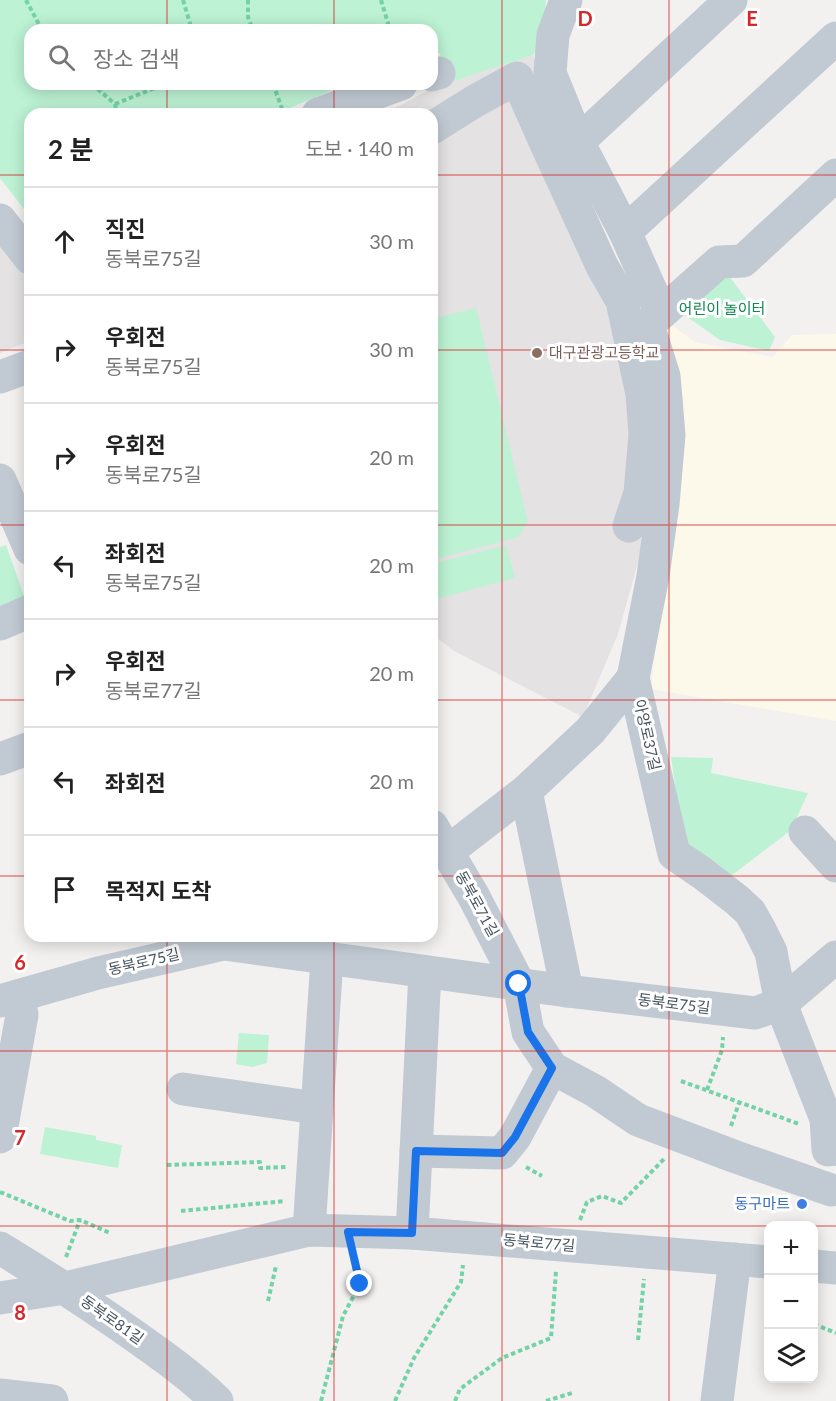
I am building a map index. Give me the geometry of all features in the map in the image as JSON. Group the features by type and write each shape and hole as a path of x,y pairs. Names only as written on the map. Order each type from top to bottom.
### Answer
{"street":[{"path":"566,0 553,35 550,73 578,142 625,232 654,319 664,376 669,435 663,504 653,576 633,678"},
{"path":"578,142 731,0"},
{"path":"625,232 836,38"},
{"path":"438,124 517,78 602,266 622,301 642,394 645,434 640,493 629,526"},
{"path":"335,108 384,90"},
{"path":"654,319 719,262 743,261 836,175"},
{"path":"0,220 24,250"},
{"path":"0,377 24,368"},
{"path":"0,480 17,539"},
{"path":"0,624 24,614"},
{"name":"아양로37길","path":"440,839 526,791 590,731 633,678"},
{"name":"아양로37길","path":"633,678 674,854 702,873 750,912 771,952 781,1004 830,1139 834,1197"},
{"path":"0,759 24,750"},
{"path":"526,791 567,991"},
{"path":"805,832 836,866"},
{"name":"동북로71길","path":"440,839 474,897 519,984"},
{"name":"동북로75길","path":"9,999 98,973 224,944 726,1011 755,1013 781,1004"},
{"path":"781,1004 836,957"},
{"path":"309,1230 327,959"},
{"path":"412,1233 425,972"},
{"path":"519,984 528,1032 552,1068 595,1091 638,1120 834,1197"},
{"path":"0,1137 22,1015 9,999"},
{"path":"416,1151 502,1153 515,1137 552,1068"},
{"path":"183,1089 317,1108"},
{"name":"동북로77길","path":"0,1298 309,1230 412,1233 764,1262"},
{"name":"동북로81길","path":"0,1248 61,1285 157,1352 217,1401"},
{"path":"717,1401 735,1259"},
{"path":"818,1266 836,1268"},
{"path":"0,1395 52,1401"}],"path":[{"path":"27,0 39,24"},
{"path":"183,0 190,24"},
{"path":"248,0 248,17 251,24"},
{"path":"381,0 388,24"},
{"path":"99,90 115,104 116,108"},
{"path":"115,104 150,90"},
{"path":"275,90 282,108"},
{"path":"707,1090 722,1050 726,1011"},
{"path":"681,1081 808,1127 830,1139"},
{"path":"455,1401 460,1389 502,1358 551,1338 564,1245 587,1202 602,1196 621,1203 668,1155 692,1140"},
{"path":"168,1165 260,1162 260,1167 313,1171"},
{"path":"181,1210 313,1171"},
{"path":"0,1192 70,1221 80,1220 110,1233"},
{"path":"61,1285 80,1220"},
{"path":"321,1401 343,1316 360,1284 348,1232"},
{"path":"395,1401 414,1358 461,1282 466,1237"},
{"path":"268,1301 276,1265 276,1238"},
{"path":"638,1340 646,1251"},
{"path":"818,1326 836,1333"},
{"path":"546,1401 572,1393"}],"shaded area":[{"name":"대구관광고등학교","path":"533,55 635,310 652,494 639,559 618,634 583,717 454,651 438,639 438,108 395,108 429,90 438,90 438,86"},
{"path":"0,235 24,263 24,343 0,353"},
{"path":"672,325 694,342 773,357 792,335 836,334 836,721 651,689 684,399 663,331"}],"green space":[{"path":"0,0 546,0 542,41 533,55 445,84 440,53 438,53 438,24 24,24 24,90 333,90 289,108 24,108 24,209 0,178"},
{"name":"어린이 놀이터","path":"726,272 775,337 769,351 720,340 680,312"},
{"path":"476,308 528,522 518,537 438,558 438,318"},
{"path":"6,545 24,596 24,612 0,620 0,547"},
{"path":"506,545 515,578 438,598 438,562"},
{"path":"671,757 713,758 711,773 808,793 791,830 727,879 684,846"},
{"path":"239,1033 269,1035 267,1063 252,1067 236,1064"},
{"path":"45,1127 96,1136 96,1140 122,1145 118,1168 40,1154"}],"place":[{"name":"대구관광고등학교","path":"537,353"},
{"name":"동구마트","path":"802,1204"}],"route":[{"path":"360,1284 348,1232 412,1233 416,1151 502,1153 515,1137 552,1068 528,1032 519,984"}]}
